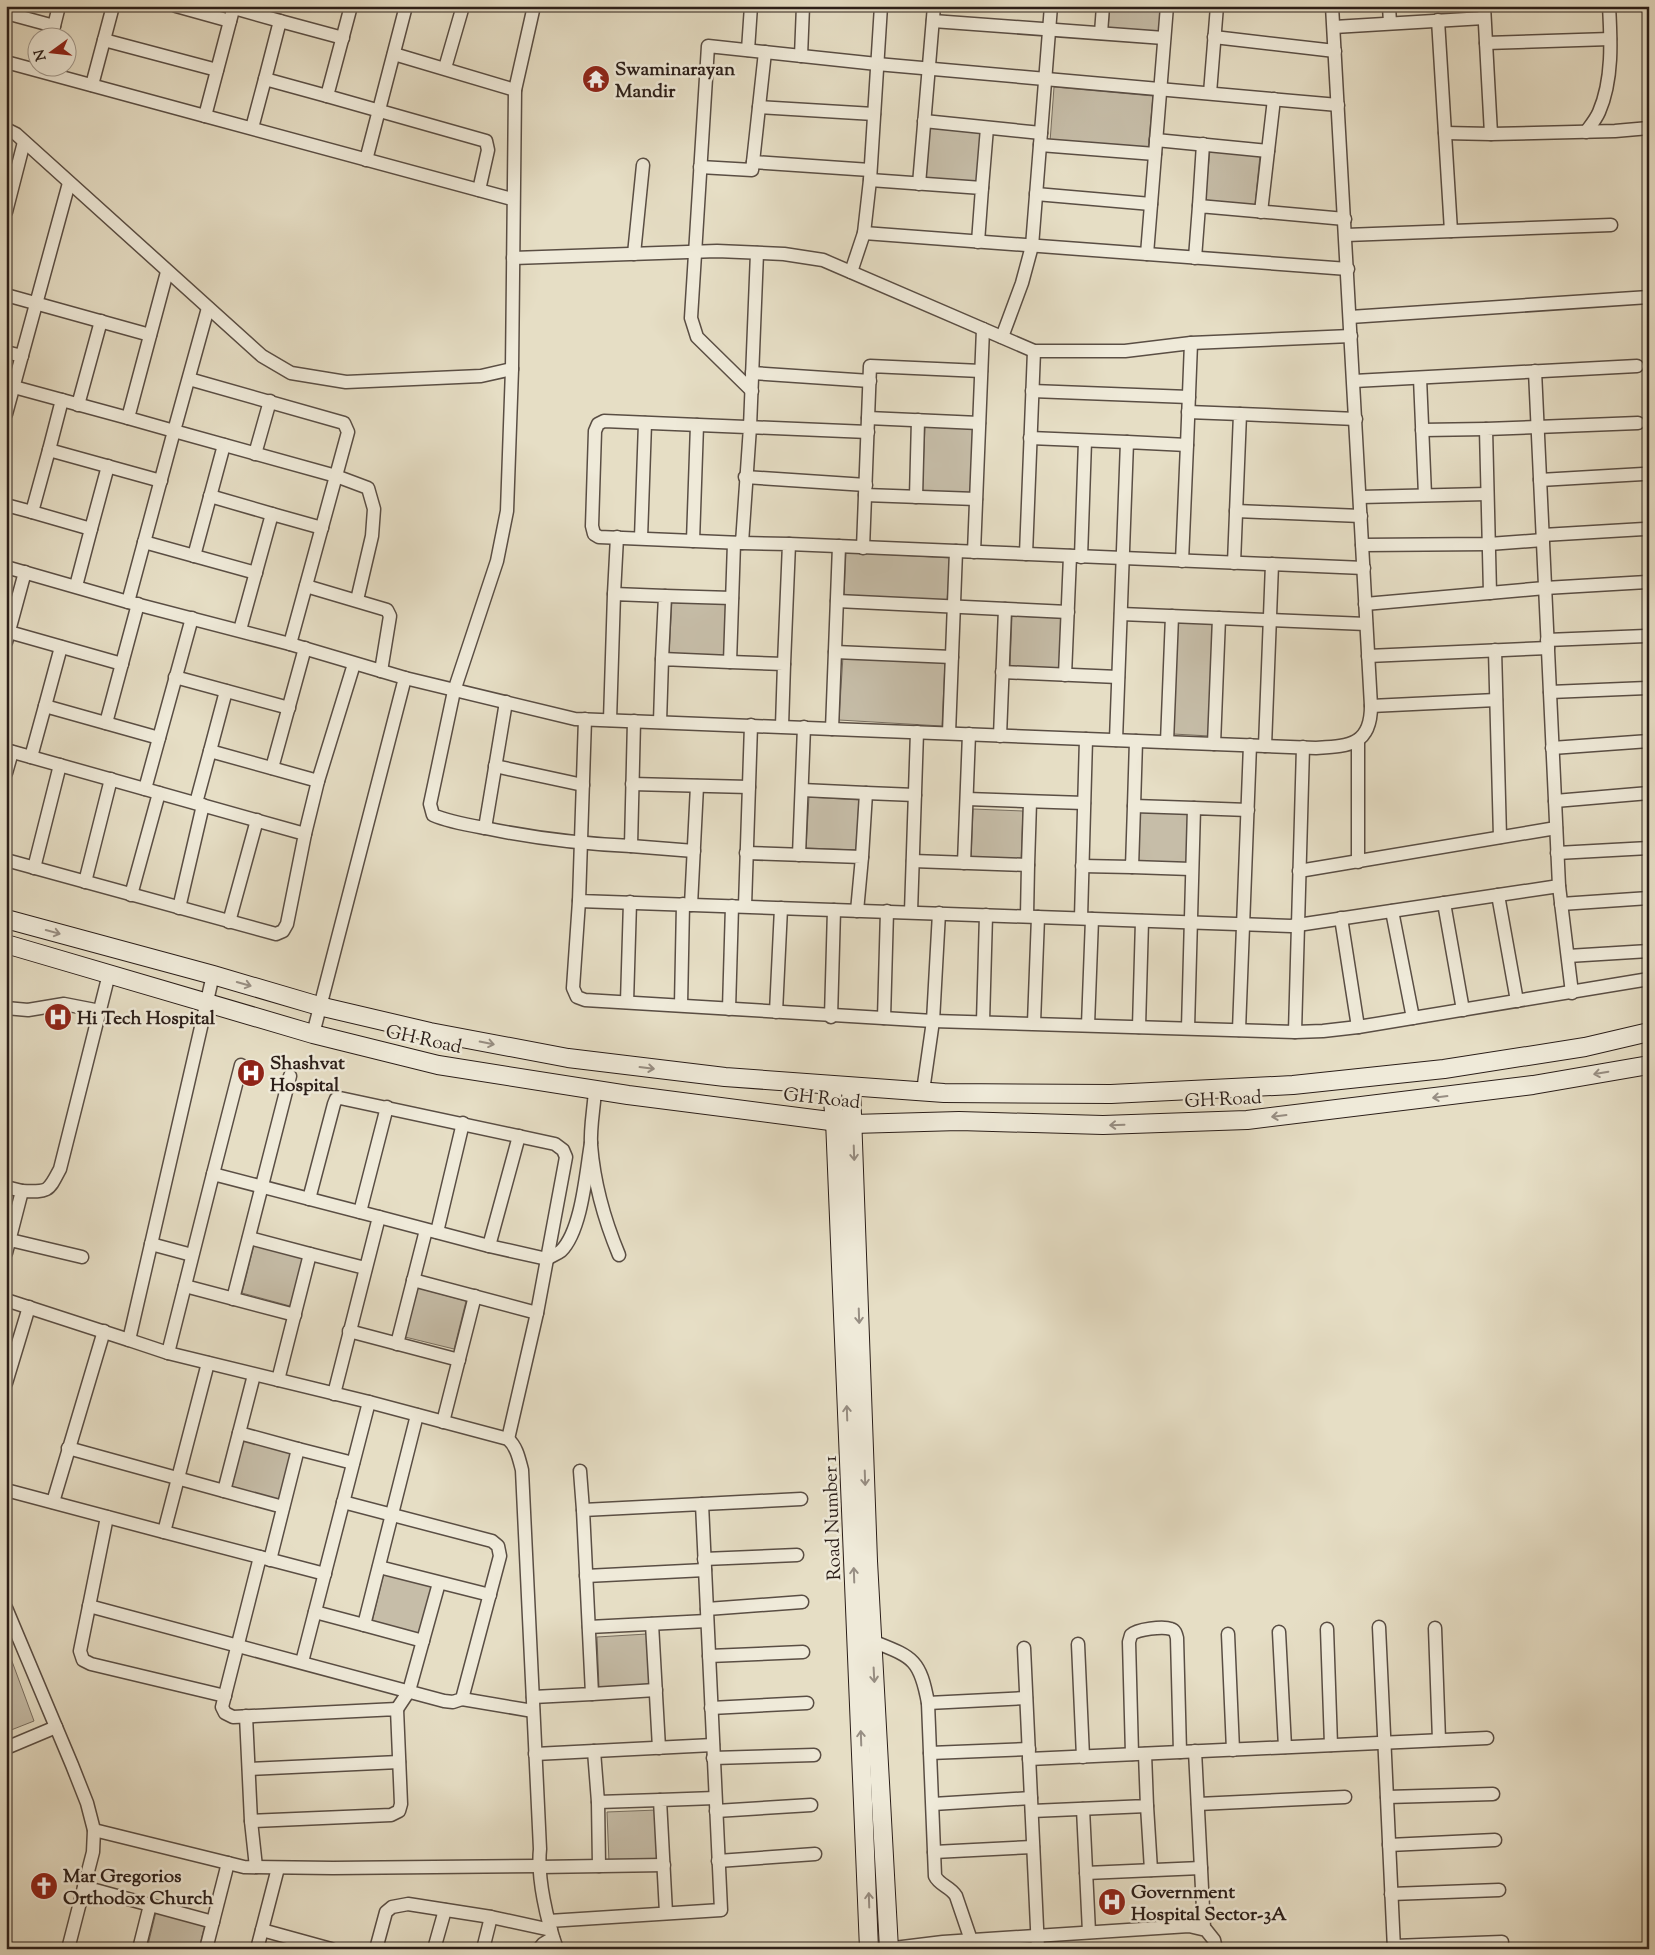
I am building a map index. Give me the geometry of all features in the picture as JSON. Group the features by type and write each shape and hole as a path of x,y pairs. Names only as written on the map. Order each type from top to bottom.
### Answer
{"main road":[{"name":"GH Road","path":"6,919 319,1006 430,1032 568,1058 725,1077 832,1086 944,1093 1110,1094 1293,1085 1454,1068 1585,1047 1649,1032"},
{"name":"GH Road","path":"6,944 313,1034 438,1065 595,1090 853,1124 959,1122 1103,1125 1246,1120 1534,1086 1649,1064"},
{"name":"Road Number 1","path":"832,1086 869,1949"},
{"name":"Road Number 1","path":"851,1087 872,1641 888,1949"}],"street":[{"path":"53,28 59,6"},
{"path":"92,85 113,6"},
{"path":"176,6 230,21"},
{"path":"327,96 351,6"},
{"path":"366,160 406,6"},
{"path":"445,68 463,6"},
{"path":"534,6 515,90 512,199 512,369 507,511 497,561 454,691 430,804 433,815 444,820 485,828 581,844 694,851"},
{"path":"748,50 751,6"},
{"path":"801,56 803,6"},
{"path":"851,272 864,233 870,175 881,6"},
{"path":"919,184 934,6"},
{"path":"1002,337 1022,283 1032,246 1051,6"},
{"path":"1101,33 1103,6"},
{"path":"1147,254 1167,6"},
{"path":"1210,93 1217,6"},
{"path":"6,567 133,603 305,648 381,672 575,719 1265,746 1346,746 1358,740 1370,725 1371,706 1332,6"},
{"path":"1389,6 1390,23"},
{"path":"1586,132 1598,114 1605,96 1609,71 1609,6"},
{"path":"205,116 234,7 343,38"},
{"path":"1334,27 1438,20 1484,12 1492,134"},
{"path":"6,13 42,28"},
{"path":"1438,20 1451,231"},
{"path":"252,128 280,21"},
{"path":"933,21 1164,38"},
{"path":"1214,37 1335,51"},
{"path":"1486,43 1610,39"},
{"path":"104,40 217,70"},
{"path":"752,391 697,337 693,330 691,318 708,46 877,64 1338,105"},
{"path":"700,167 752,170 765,52"},
{"path":"394,54 515,90"},
{"path":"6,62 28,66"},
{"path":"70,78 512,199"},
{"path":"265,79 486,141 488,150 479,190"},
{"path":"1261,212 1274,99"},
{"path":"759,107 874,114"},
{"path":"924,121 987,128 1040,139 1155,154"},
{"path":"978,242 987,128"},
{"path":"1445,134 1586,132 1649,128"},
{"path":"6,129 16,134 262,356 291,373 346,382 481,376 512,369"},
{"path":"1156,140 1268,151"},
{"path":"6,212 24,142"},
{"path":"1195,258 1202,144"},
{"path":"753,162 870,175 919,184 982,188"},
{"path":"634,254 643,165"},
{"path":"6,414 69,183"},
{"path":"1036,194 1151,204"},
{"path":"1199,206 1345,220"},
{"path":"1346,236 1611,225"},
{"path":"864,233 1348,269"},
{"path":"513,258 694,252 784,254 823,260 1034,351 1125,351 1191,343 1351,336"},
{"path":"730,662 732,598 750,427 757,253"},
{"path":"128,418 167,272"},
{"path":"6,295 150,335"},
{"path":"1350,317 1649,297"},
{"path":"106,723 122,664 144,542 208,308"},
{"path":"78,405 101,321"},
{"path":"974,552 983,329"},
{"path":"1182,561 1191,343"},
{"path":"1026,554 1034,351"},
{"path":"6,352 22,356"},
{"path":"864,548 870,366 981,370"},
{"path":"1354,381 1637,366"},
{"path":"1535,371 1557,853 1559,886 1572,993"},
{"path":"752,373 870,381"},
{"path":"1420,378 1425,495"},
{"path":"189,379 344,423 348,432 290,644"},
{"path":"14,387 336,476 368,488 374,509 372,536 357,600"},
{"path":"1032,391 1189,397"},
{"path":"32,512 62,400"},
{"path":"256,454 270,401"},
{"path":"1188,412 1356,419"},
{"path":"1234,563 1240,414"},
{"path":"868,418 979,423"},
{"path":"916,497 918,420"},
{"path":"868,432 645,423 604,422 598,424 596,431 592,526 594,534 599,537 1364,568"},
{"path":"641,538 645,423"},
{"path":"1422,430 1486,430 1638,423"},
{"path":"693,540 697,425"},
{"path":"1486,430 1490,592"},
{"path":"1030,438 1187,445"},
{"path":"1065,675 1068,612 1076,556 1085,441"},
{"path":"1116,740 1127,442"},
{"path":"194,556 224,445"},
{"path":"49,450 161,481"},
{"path":"76,586 108,466"},
{"path":"1540,480 1643,474"},
{"path":"746,477 916,497 976,499"},
{"path":"1360,497 1487,494"},
{"path":"210,496 322,528"},
{"path":"6,505 91,529"},
{"path":"1236,511 1361,516"},
{"path":"240,630 272,514"},
{"path":"1362,546 1489,544 1543,537 1644,529"},
{"path":"610,720 616,537"},
{"path":"144,542 256,573"},
{"path":"782,726 789,544"},
{"path":"832,729 839,546"},
{"path":"949,733 956,551"},
{"path":"1265,746 1272,564"},
{"path":"26,572 8,638 61,647 122,664"},
{"path":"1366,604 1490,592 1647,582"},
{"path":"306,586 383,607 387,610 390,616 381,672"},
{"path":"614,594 732,598"},
{"path":"660,722 665,596"},
{"path":"837,602 1068,612"},
{"path":"1000,736 1005,609"},
{"path":"1121,614 1366,624"},
{"path":"1167,742 1172,616"},
{"path":"145,789 192,618"},
{"path":"1214,744 1219,618"},
{"path":"1368,656 1495,650 1646,636"},
{"path":"31,757 61,647"},
{"path":"272,768 305,648"},
{"path":"1495,650 1500,837"},
{"path":"835,652 952,657"},
{"path":"662,659 784,664"},
{"path":"6,860 269,933 276,934 283,931 287,924 318,781 354,664"},
{"path":"1002,672 1118,677"},
{"path":"175,677 289,708"},
{"path":"313,1034 405,678"},
{"path":"1550,692 1647,688"},
{"path":"179,908 210,751 226,691"},
{"path":"1371,706 1496,700"},
{"path":"485,828 506,702"},
{"path":"45,706 159,738"},
{"path":"585,719 579,900 573,988 577,997 585,1000 933,1021 1295,1032 1358,1027 1649,979"},
{"path":"631,846 634,721"},
{"path":"745,906 751,725"},
{"path":"799,855 804,727"},
{"path":"911,912 917,732"},
{"path":"964,863 969,734"},
{"path":"1086,739 1082,866 1086,919 1088,1025"},
{"path":"1358,740 1358,862"},
{"path":"1132,867 1136,741"},
{"path":"1552,748 1649,741"},
{"path":"1239,1030 1250,745"},
{"path":"1295,1032 1303,747"},
{"path":"6,773 9,751 305,834"},
{"path":"210,751 318,781"},
{"path":"34,868 60,765"},
{"path":"495,766 583,785"},
{"path":"85,882 111,780"},
{"path":"632,784 749,787"},
{"path":"681,1005 687,904 694,851 697,786"},
{"path":"802,790 915,795"},
{"path":"131,895 159,792"},
{"path":"1555,801 1649,792"},
{"path":"857,910 866,793"},
{"path":"966,799 1084,804"},
{"path":"1030,802 1028,865 1032,917 1034,1023"},
{"path":"1134,806 1248,810"},
{"path":"1188,1028 1194,808"},
{"path":"230,922 257,820"},
{"path":"1299,872 1556,828"},
{"path":"1557,853 1649,848"},
{"path":"746,853 862,857"},
{"path":"913,861 1028,865"},
{"path":"1082,866 1191,870"},
{"path":"579,900 1298,925 1559,886"},
{"path":"1498,895 1517,1001"},
{"path":"1561,904 1649,898"},
{"path":"627,1002 630,902"},
{"path":"1444,903 1463,1010"},
{"path":"728,1009 732,906"},
{"path":"776,1012 781,908"},
{"path":"831,1016 834,910"},
{"path":"1392,911 1413,1018"},
{"path":"884,1018 887,912"},
{"path":"923,1091 933,1021 939,914"},
{"path":"983,1022 986,915"},
{"path":"1341,918 1358,1027"},
{"path":"1138,1026 1142,921"},
{"path":"1568,956 1649,951"},
{"path":"6,1187 22,1191 42,1192 50,1188 60,1169 109,974"},
{"path":"129,1340 213,975"},
{"path":"6,1008 28,1010 64,1004 100,1011"},
{"path":"168,1353 241,1065"},
{"path":"233,1299 290,1076"},
{"path":"213,1174 489,1246 547,1259 561,1250 574,1228 582,1198 591,1143 595,1090"},
{"path":"309,1199 336,1099 340,1098 348,1098 555,1144 563,1150 566,1157 537,1313 508,1439"},
{"path":"360,1212 387,1107"},
{"path":"397,1344 413,1280 432,1231 463,1123"},
{"path":"489,1246 519,1136"},
{"path":"591,1143 599,1196 606,1225 619,1255"},
{"path":"6,1253 22,1191"},
{"path":"334,1394 378,1217"},
{"path":"249,1238 366,1268"},
{"path":"8,1240 82,1257"},
{"path":"151,1244 192,1256"},
{"path":"278,1380 310,1254"},
{"path":"413,1280 537,1313"},
{"path":"185,1286 295,1315"},
{"path":"443,1422 475,1296"},
{"path":"6,1300 168,1353 369,1402 508,1439 512,1442 518,1454 522,1470 536,1754 539,1867 552,1935"},
{"path":"6,1383 28,1307"},
{"path":"53,1502 104,1331"},
{"path":"350,1331 459,1360"},
{"path":"164,1532 208,1363"},
{"path":"224,1491 254,1375"},
{"path":"302,1662 369,1402"},
{"path":"364,1624 417,1415"},
{"path":"239,1433 353,1463"},
{"path":"68,1448 284,1507"},
{"path":"298,1449 284,1507 265,1558 237,1645 222,1707 225,1713 233,1717 397,1709"},
{"path":"580,1471 592,1694"},
{"path":"6,1490 324,1574"},
{"path":"583,1510 801,1499"},
{"path":"343,1502 492,1541 498,1546 500,1556 462,1699"},
{"path":"376,1949 386,1912 392,1907 408,1904 491,1917 552,1935 666,1914 721,1910 702,1504"},
{"path":"108,1517 80,1651 83,1660 91,1664 225,1696"},
{"path":"586,1576 797,1555"},
{"path":"379,1567 490,1595"},
{"path":"251,1821 391,1815 399,1811 401,1804 397,1709 409,1691 439,1583"},
{"path":"589,1627 652,1624 802,1602"},
{"path":"89,1606 453,1702 462,1699 534,1711"},
{"path":"6,1608 87,1803 94,1830 93,1852 68,1949"},
{"path":"315,1612 364,1624 423,1642"},
{"path":"652,1624 658,1748"},
{"path":"1379,1627 1394,1947 1502,1942"},
{"path":"1436,1628 1439,1740"},
{"path":"1151,1870 1148,1806 1139,1754 1129,1642 1131,1635 1141,1630 1171,1629 1178,1638 1180,1752"},
{"path":"1326,1629 1331,1745"},
{"path":"1279,1632 1285,1747"},
{"path":"1228,1634 1233,1750"},
{"path":"872,1641 906,1655 913,1660 920,1670 925,1683 928,1703 936,1879 947,1885 956,1896 971,1940"},
{"path":"1078,1644 1083,1757"},
{"path":"1024,1648 1038,1949"},
{"path":"709,1656 803,1652"},
{"path":"533,1697 656,1690"},
{"path":"928,1703 1026,1698"},
{"path":"711,1708 807,1702"},
{"path":"246,1716 251,1821 256,1867"},
{"path":"6,1748 56,1727"},
{"path":"930,1753 1029,1754 1083,1757 1487,1738"},
{"path":"536,1754 658,1748 814,1754"},
{"path":"594,1751 598,1802 599,1866"},
{"path":"1195,1752 1204,1928 1214,1940 1216,1949"},
{"path":"249,1770 399,1762"},
{"path":"1387,1797 1493,1794"},
{"path":"1198,1804 1345,1797"},
{"path":"598,1802 660,1800 716,1805 811,1805"},
{"path":"660,1800 666,1914"},
{"path":"933,1804 1031,1804 1083,1808 1148,1806"},
{"path":"1083,1808 1089,1932"},
{"path":"94,1830 244,1867 664,1865"},
{"path":"1389,1845 1495,1840"},
{"path":"934,1852 1033,1847"},
{"path":"718,1861 815,1854"},
{"path":"206,1949 228,1863"},
{"path":"257,1949 278,1868"},
{"path":"1086,1873 1201,1868"},
{"path":"84,1887 213,1922"},
{"path":"1391,1894 1499,1890"},
{"path":"139,1949 150,1905"},
{"path":"434,1949 445,1910"},
{"path":"483,1949 491,1917"},
{"path":"888,1949 1038,1935 1189,1926 1204,1928"},
{"path":"262,1930 330,1949"},
{"path":"539,1949 552,1935"}],"shaded area":[{"path":"1110,6 1162,6 1159,33 1108,28"},
{"path":"1054,87 1153,96 1148,150 1050,142"},
{"path":"930,126 982,131 977,183 926,178"},
{"path":"1210,150 1260,155 1255,205 1205,200"},
{"path":"925,427 975,429 972,493 922,491"},
{"path":"846,552 950,558 947,601 844,595"},
{"path":"672,600 726,603 724,657 669,654"},
{"path":"1012,616 1062,618 1060,668 1010,666"},
{"path":"1176,621 1214,623 1210,736 1173,734"},
{"path":"843,656 945,662 942,726 839,720"},
{"path":"809,797 859,800 856,850 806,848"},
{"path":"973,809 1023,811 1021,861 971,859"},
{"path":"1140,812 1190,814 1187,864 1137,862"},
{"path":"254,1245 303,1257 290,1306 242,1293"},
{"path":"418,1288 466,1301 454,1349 405,1337"},
{"path":"243,1440 292,1452 280,1501 231,1488"},
{"path":"384,1573 432,1585 420,1634 372,1622"},
{"path":"647,1634 649,1684 599,1687 597,1637"},
{"path":"6,1645 34,1721 6,1732"},
{"path":"657,1810 659,1860 609,1862 607,1812"},
{"path":"156,1912 205,1924 199,1949 147,1949"}],"place":[{"name":"Swaminarayan Mandir","path":"596,79"},
{"name":"Hi Tech Hospital","path":"58,1017"},
{"name":"Shashvat Hospital","path":"251,1073"},
{"name":"Mar Gregorios Orthodox Church","path":"44,1886"},
{"name":"Government Hospital Sector-3A","path":"1112,1902"}]}
